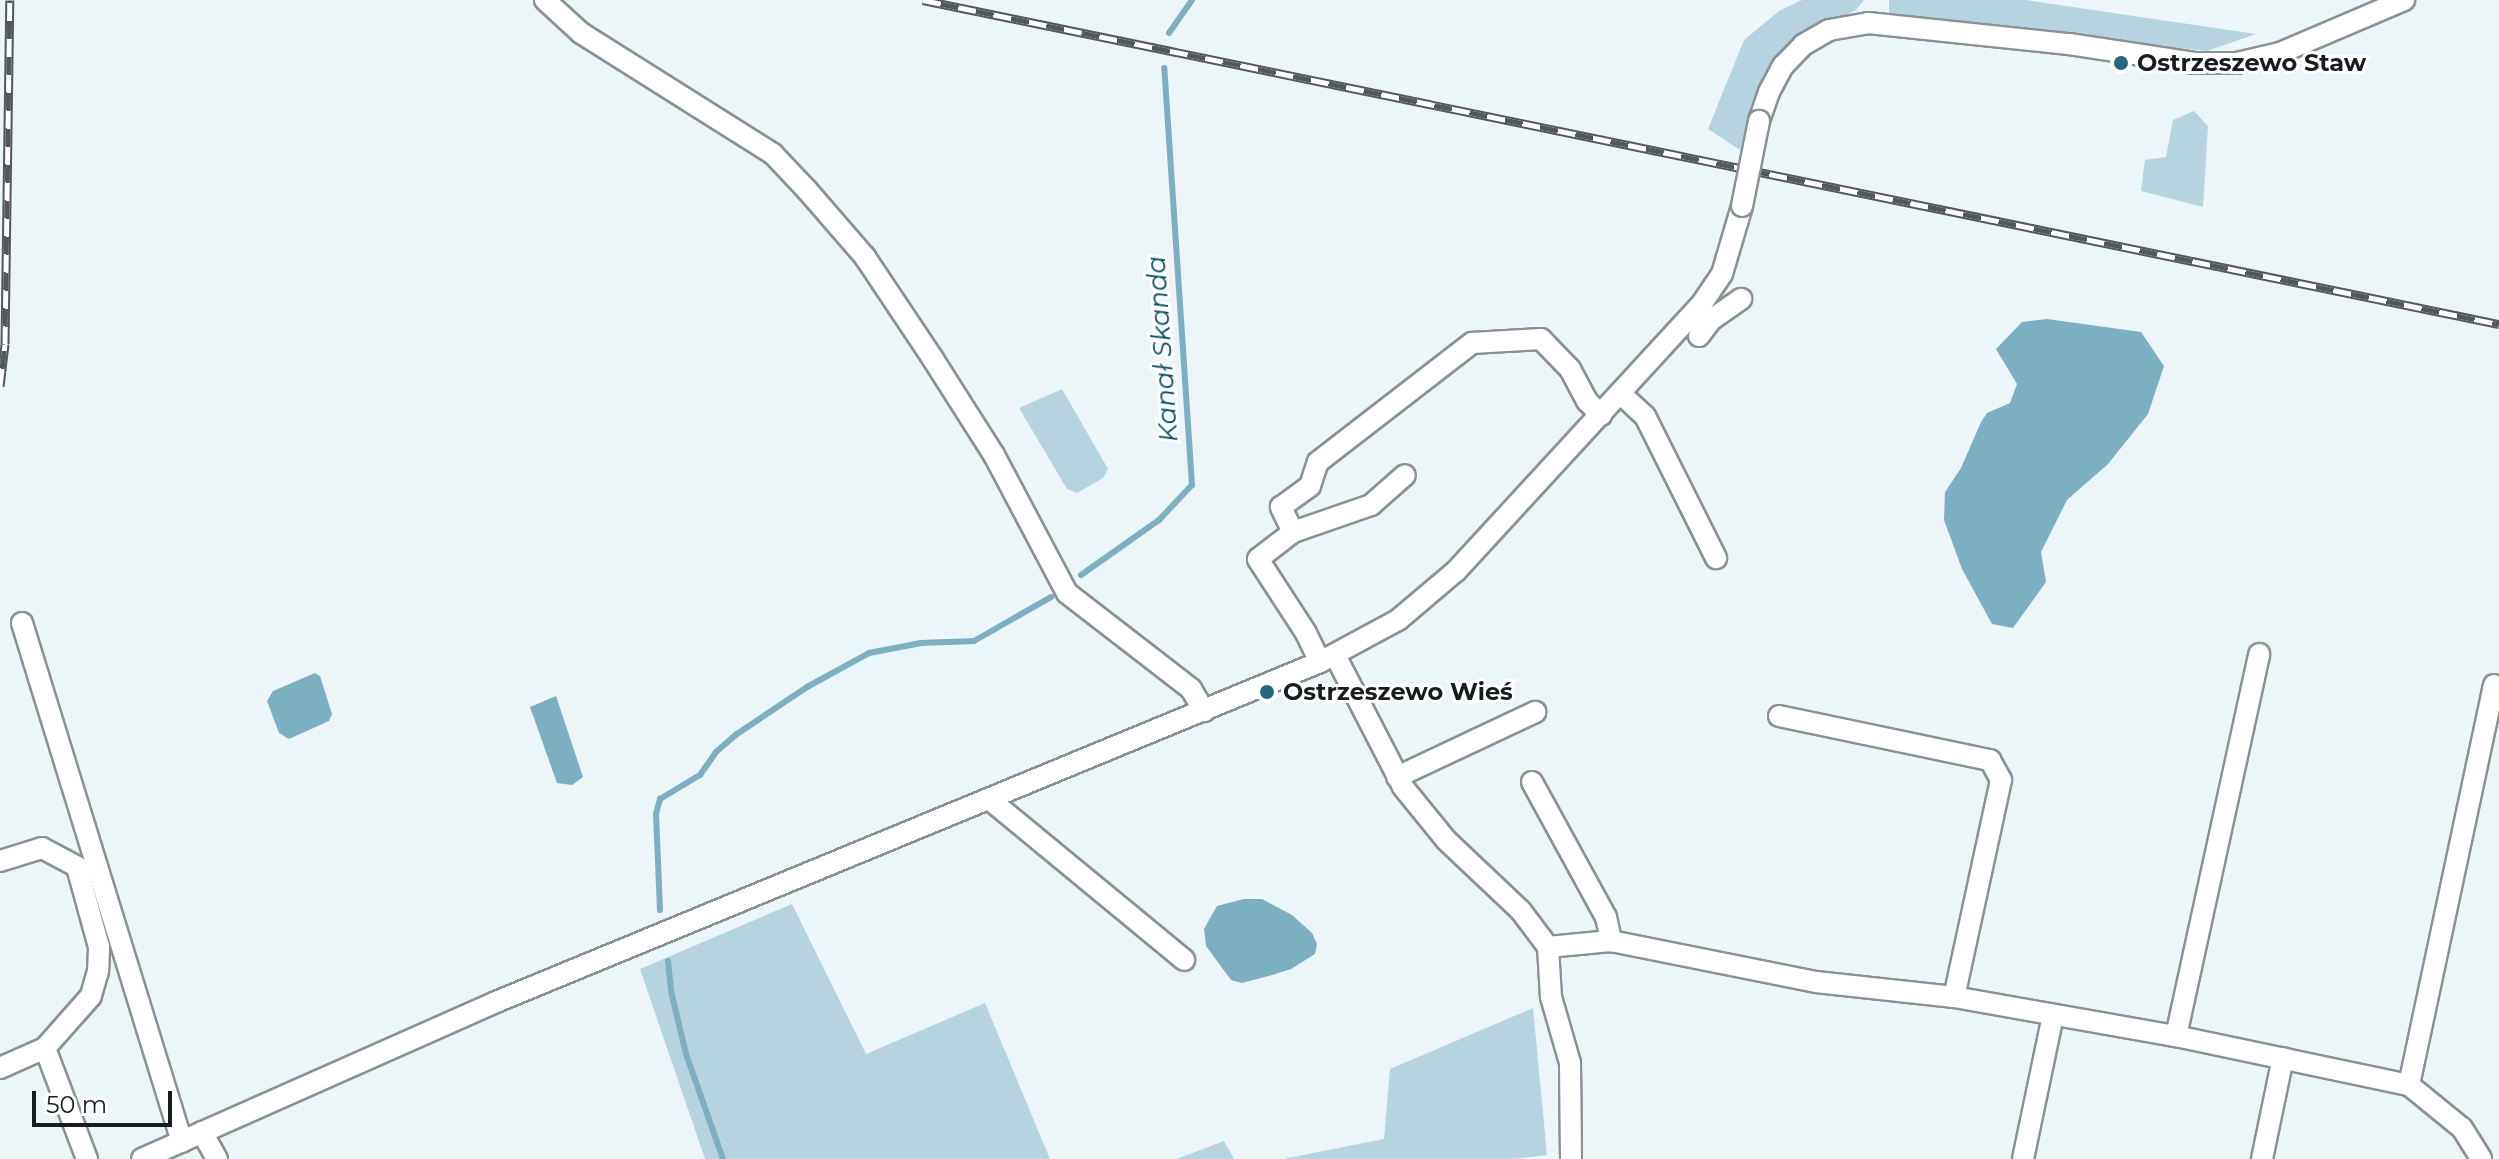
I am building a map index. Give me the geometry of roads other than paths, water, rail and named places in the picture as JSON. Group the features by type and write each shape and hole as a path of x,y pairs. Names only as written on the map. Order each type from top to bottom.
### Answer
{"street":[{"path":"545,0 581,33 773,154 807,190 865,257 933,359 994,455 1067,593 1191,689 1204,711"},
{"path":"1701,323 1722,274 1742,206 1759,121 1769,92 1783,66 1803,45 1829,30 1868,23 2069,44 2195,63 2237,63 2280,53 2404,0"},
{"path":"142,1159 684,923 1328,658 1398,620 1436,590 1620,393 1701,323 1741,299"},
{"path":"1293,532 1281,507 1310,486 1318,462 1472,343 1541,339 1570,369 1587,401 1601,415"},
{"path":"1620,393 1645,416 1716,558"},
{"path":"1405,475 1371,505 1293,532 1258,559 1306,633 1328,658 1397,777 1446,840 1521,911 1548,947 1551,997 1570,1063 1572,1150 1587,1159"},
{"path":"22,623 182,1142"},
{"path":"2176,1036 2259,654"},
{"path":"2409,1085 2494,685"},
{"path":"1397,777 1535,712"},
{"path":"1779,716 1990,760 2001,780 1954,997"},
{"path":"1532,782 1606,917 1611,941"},
{"path":"989,799 1184,960"},
{"path":"0,861 42,848 77,867 99,947 98,971 91,996 45,1048 0,1068"},
{"path":"1548,947 1611,941 1816,982 1954,997 2176,1036 2409,1085 2462,1128 2481,1159"},
{"path":"2023,1159 2053,1015"},
{"path":"45,1048 87,1159"},
{"path":"2262,1159 2283,1058"},
{"path":"202,1132 217,1159"}],"waterway":[{"name":"Kanał Skanda","path":"1169,33 1192,0"},
{"name":"Kanał Skanda","path":"1081,575 1159,520 1192,485 1164,68"},
{"name":"Kanał Skanda","path":"660,910 656,814 660,799 700,775 716,752 737,734 807,687 869,653 921,643 974,641 1051,597"},
{"name":"Kanał Skanda","path":"668,961 671,991 686,1054 723,1159"}],"railway":[{"path":"0,386 5,344 10,0"},
{"path":"923,0 2499,324"}],"place":[{"name":"Ostrzeszewo Staw","path":"2121,63"},
{"name":"Ostrzeszewo Wieś","path":"1267,692"}]}
